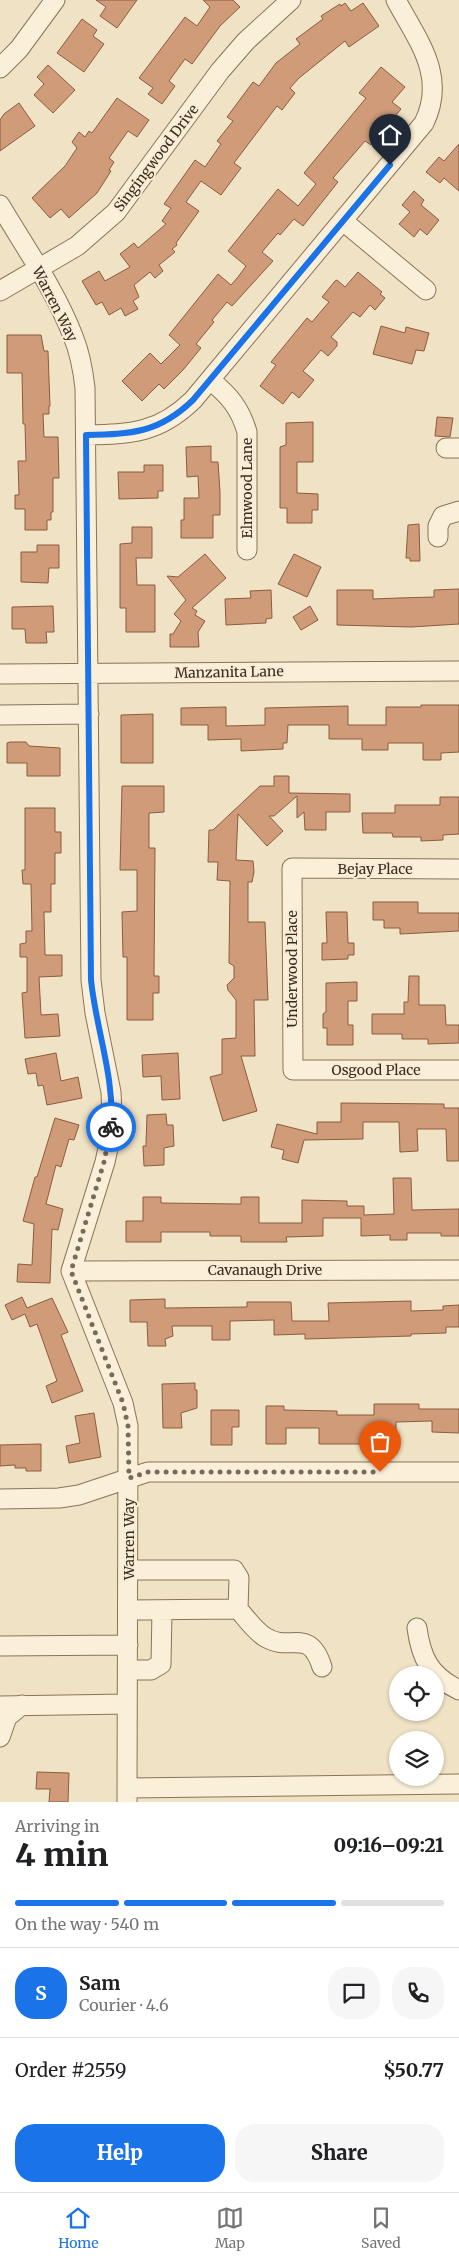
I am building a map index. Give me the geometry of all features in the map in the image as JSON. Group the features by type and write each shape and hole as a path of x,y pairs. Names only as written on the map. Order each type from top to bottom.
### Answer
{"street":[{"path":"0,68 19,49 55,0"},
{"name":"Singingwood Drive","path":"0,292 77,246 116,212 220,71 246,41 291,0"},
{"path":"86,435 127,434 146,430 164,423 180,412 210,380 424,123 431,110 434,80 430,65 396,0"},
{"name":"Warren Way","path":"0,205 74,336 81,361 85,388 91,980 94,1013 111,1092 112,1115 110,1140 71,1271 123,1403 128,1426 127,1795"},
{"path":"343,221 426,290"},
{"name":"Elmwood Lane","path":"210,380 235,403 243,417 247,432 248,550"},
{"path":"438,537 438,526 443,516 459,511"},
{"name":"Manzanita Lane","path":"0,674 459,672"},
{"path":"0,715 89,714"},
{"name":"Bejay Place","path":"292,868 459,869"},
{"name":"Underwood Place","path":"292,868 293,1070"},
{"name":"Osgood Place","path":"293,1070 459,1070"},
{"name":"Cavanaugh Drive","path":"71,1271 459,1270"},
{"path":"0,1499 59,1498 79,1495 148,1472 459,1472"},
{"path":"128,1570 234,1570 239,1578 238,1609 265,1637 275,1641 307,1644 317,1652 322,1667"},
{"path":"128,1610 238,1609"},
{"path":"128,1670 151,1670 162,1664 162,1610"},
{"path":"417,1628 420,1648 428,1666 450,1685 459,1690"},
{"path":"0,1646 128,1645"},
{"path":"0,1706 127,1704"},
{"path":"0,1737 7,1717 22,1705"},
{"path":"127,1795 459,1784"}],"building":[{"path":"96,0 137,0 117,28 100,16 106,7"},
{"path":"203,0 233,0 240,7 220,26 192,64 185,59 169,81 175,86 162,104 148,94 153,88 139,78 185,17 197,26 210,7"},
{"path":"345,3 351,11 363,3 379,26 349,47 345,41 299,78 290,88 295,93 282,110 277,106 234,163 241,168 221,195 201,181 186,202 199,211 176,243 177,245 172,249 175,252 159,265 163,271 155,278 150,272 134,285 139,297 133,301 138,309 125,316 121,308 109,315 102,302 96,305 82,281 99,271 105,281 130,267 120,254 134,243 138,248 166,224 162,221 171,208 164,204 195,160 205,167 221,144 217,141 233,121 227,117 253,82 259,86 276,63 300,44 296,39 323,19 321,16 340,4 341,6"},
{"path":"82,19 97,30 93,36 104,44 84,72 57,53"},
{"path":"48,65 75,90 53,113 34,95 44,84 37,77"},
{"path":"381,67 405,87 392,102 401,109 371,145 365,141 333,178 338,182 303,226 294,219 280,235 278,233 262,252 273,261 232,306 227,302 212,320 214,322 196,344 201,348 183,370 164,389 159,384 142,401 122,381 150,353 161,364 180,345 169,335 218,274 231,285 238,277 246,266 228,251 278,189 298,206 316,184 304,173 366,98 359,93"},
{"path":"117,98 149,120 137,137 128,131 109,158 114,162 109,170 111,171 97,193 69,218 61,209 50,218 32,198 65,166 77,148 72,142 79,132 85,137 89,131 92,133"},
{"path":"19,103 35,126 0,151 0,120 4,114"},
{"path":"459,144 459,191 444,178 440,183 426,172 439,157 444,161"},
{"path":"414,191 424,200 421,205 439,220 427,235 420,229 414,237 399,224 410,212 402,205"},
{"path":"358,272 382,292 380,294 385,298 375,310 370,305 360,317 353,312 331,337 337,342 337,346 328,356 321,350 303,371 314,380 299,398 292,392 283,404 260,386 276,365 271,362 307,318 312,322 329,302 322,297 335,281 337,280 345,287"},
{"path":"381,326 405,333 406,327 429,333 424,351 416,350 412,364 373,354"},
{"path":"7,335 41,335 44,351 48,351 50,406 49,414 43,414 44,437 58,437 59,478 53,478 53,512 51,512 51,520 47,520 47,530 25,530 25,509 15,509 15,495 19,495 18,461 26,461 25,424 23,424 22,373 7,373"},
{"path":"437,417 453,418 450,437 435,436"},
{"path":"313,422 313,462 297,462 297,493 318,494 318,510 312,510 312,523 287,523 287,508 280,508 280,447 286,445 286,423"},
{"path":"211,446 211,462 218,462 220,492 220,515 213,515 213,538 181,538 181,520 184,520 184,498 199,498 198,476 187,477 186,447"},
{"path":"144,465 163,465 163,491 158,491 158,498 119,499 118,472 144,472"},
{"path":"419,524 420,561 410,561 410,558 406,558 408,525"},
{"path":"132,527 152,527 152,558 136,558 137,585 155,585 155,632 126,632 126,608 120,608 120,544 132,543"},
{"path":"37,545 59,545 59,568 49,568 48,583 21,582 21,552 37,552"},
{"path":"205,554 226,578 192,608 197,611 195,615 205,621 198,632 199,647 170,647 170,634 173,634 181,621 174,614 186,600 167,576 178,577"},
{"path":"294,554 321,567 307,597 278,584"},
{"path":"459,589 459,624 411,627 337,625 337,590 373,590 373,599 434,597 434,590"},
{"path":"271,590 272,618 266,619 266,623 226,625 225,599 251,598 250,591"},
{"path":"53,606 54,632 46,632 47,643 26,643 25,629 12,629 12,607"},
{"path":"310,606 318,620 301,630 293,617"},
{"path":"421,705 459,705 459,752 441,753 441,760 423,760 423,743 388,743 388,750 362,750 362,739 329,739 329,725 288,725 287,743 283,743 283,749 241,751 241,739 208,740 208,725 181,725 181,708 226,707 226,726 265,725 265,708 348,706 348,725 386,725 386,707 421,707"},
{"path":"153,714 153,763 121,763 121,715"},
{"path":"26,742 29,746 60,748 60,776 27,776 27,763 7,763 7,743"},
{"path":"274,776 289,776 289,793 350,794 350,812 326,812 326,830 305,830 304,812 297,818 297,796 274,816 269,816 283,831 267,846 238,814 236,860 253,861 254,872 252,882 248,882 248,922 265,922 268,1000 254,1000 255,1056 241,1056 257,1111 223,1121 210,1077 222,1074 222,1039 236,1038 236,1000 228,990 227,985 234,978 234,966 229,963 230,881 217,880 218,862 208,862 209,830 213,830 260,786 274,786"},
{"path":"122,786 164,786 164,812 149,813 149,848 155,848 154,976 159,976 159,993 153,993 153,1020 127,1020 127,957 123,957 122,912 137,911 137,870 120,870"},
{"path":"440,797 459,797 459,834 443,835 443,840 421,841 421,837 393,837 392,833 363,833 362,813 395,813 395,805 440,805"},
{"path":"25,808 55,808 55,832 61,832 61,853 55,853 55,884 51,884 51,912 44,912 45,955 62,955 62,976 39,977 41,1015 58,1014 60,1036 25,1038 22,993 27,992 27,957 20,957 20,944 26,943 26,931 32,931 31,884 23,884 22,870 25,870"},
{"path":"373,902 418,902 418,913 459,913 459,931 400,934 400,928 384,928 384,920 373,920"},
{"path":"326,912 347,912 348,943 354,943 354,955 348,955 348,959 322,960 322,943 327,943"},
{"path":"409,976 419,976 419,1005 445,1005 446,1025 459,1025 459,1043 428,1044 428,1039 402,1039 402,1034 372,1034 372,1014 404,1014 404,1002 408,1002"},
{"path":"357,982 357,1001 348,1001 348,1025 353,1025 353,1045 327,1045 327,1028 323,1028 323,1014 326,1012 326,983"},
{"path":"56,1053 61,1081 78,1077 82,1098 47,1105 43,1085 38,1086 36,1073 28,1074 25,1059"},
{"path":"178,1053 180,1099 162,1100 161,1076 143,1077 142,1055"},
{"path":"341,1103 444,1104 444,1108 459,1108 459,1161 447,1161 446,1129 417,1129 418,1151 400,1152 399,1122 363,1122 363,1139 304,1140 298,1163 282,1159 284,1150 271,1147 277,1124 317,1134 317,1122 341,1122"},
{"path":"166,1114 167,1125 173,1125 174,1146 164,1148 164,1165 144,1166 143,1146 146,1146 147,1115"},
{"path":"55,1118 79,1125 74,1140 69,1139 61,1167 56,1165 46,1204 63,1209 58,1230 52,1229 50,1283 17,1282 18,1264 32,1265 34,1224 23,1221 35,1177 37,1177"},
{"path":"393,1178 411,1178 412,1210 459,1209 459,1236 441,1236 441,1233 407,1233 407,1240 390,1240 390,1235 361,1236 361,1218 323,1218 323,1236 286,1237 287,1242 241,1242 241,1236 210,1236 210,1232 161,1232 161,1242 126,1242 126,1221 143,1221 143,1197 161,1197 161,1203 241,1204 241,1197 259,1197 259,1223 302,1223 302,1200 347,1201 347,1206 364,1206 364,1215 394,1214"},
{"path":"22,1297 27,1308 52,1298 68,1332 61,1335 83,1391 52,1403 46,1386 57,1381 37,1324 30,1327 25,1314 12,1320 5,1305"},
{"path":"165,1299 165,1308 247,1307 247,1302 291,1302 292,1321 329,1321 328,1303 411,1301 411,1311 443,1310 443,1306 459,1305 459,1327 446,1327 446,1333 411,1334 411,1336 305,1339 305,1334 274,1335 274,1320 230,1321 230,1340 212,1340 212,1326 172,1326 173,1336 165,1339 166,1346 148,1346 147,1322 130,1322 130,1300"},
{"path":"195,1383 197,1408 181,1413 182,1428 163,1428 162,1384"},
{"path":"374,1404 419,1404 419,1409 459,1409 459,1433 432,1432 432,1421 396,1422 396,1440 365,1440 365,1444 319,1444 319,1428 286,1428 286,1444 266,1444 266,1406 284,1406 284,1410 337,1411 337,1415 374,1415"},
{"path":"211,1410 239,1410 239,1427 232,1427 232,1445 211,1445"},
{"path":"94,1413 101,1457 69,1463 66,1446 80,1443 75,1416"},
{"path":"41,1444 41,1471 26,1471 26,1468 15,1468 15,1465 0,1466 0,1445"},
{"path":"37,1772 69,1773 68,1802 49,1802 50,1789 36,1789"}],"way so far":[{"path":"111,1127 110,1140 104,1162 71,1271 123,1403 128,1426 129,1478 148,1472 380,1472"}],"route":[{"path":"111,1127 111,1092 94,1013 91,980 86,435 127,434 146,430 164,423 180,412 193,400 390,165"}]}
